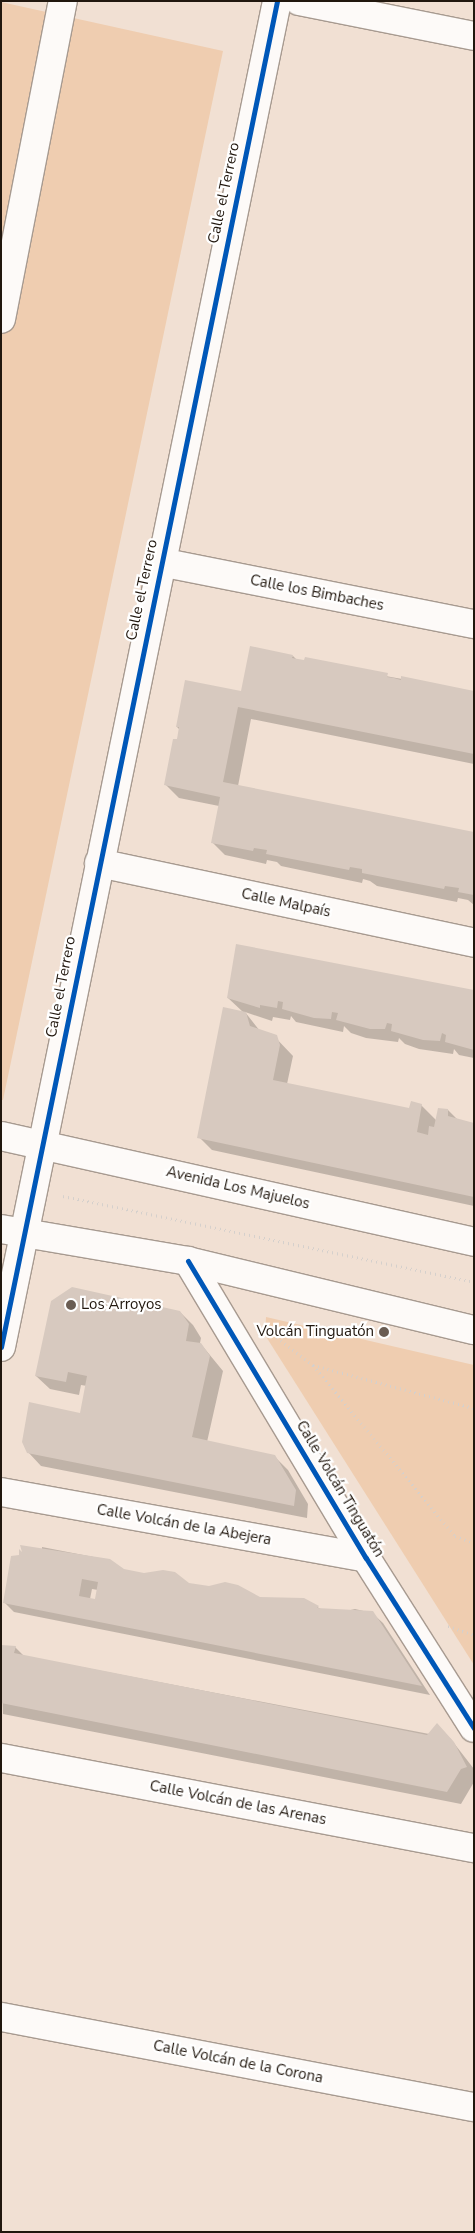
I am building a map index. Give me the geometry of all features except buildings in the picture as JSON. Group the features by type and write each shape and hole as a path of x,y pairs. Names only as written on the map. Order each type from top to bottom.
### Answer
{"main road":[{"path":"1,319 63,1"},
{"name":"Calle el Terrero","path":"1,1347 12,1231 34,1187 160,562 277,1"},
{"path":"299,1 474,36"},
{"name":"Calle los Bimbaches","path":"160,562 474,624"},
{"name":"Calle Malpaís","path":"99,863 474,944"},
{"name":"Avenida Los Majuelos","path":"1,1136 474,1242"},
{"path":"12,1231 188,1261 474,1330"},
{"name":"Calle Volcán Tinguatón","path":"188,1261 366,1558 474,1728"},
{"name":"Calle Volcán de la Abejera","path":"1,1492 366,1558"},
{"name":"Calle Volcán de las Arenas","path":"1,1758 474,1848"},
{"name":"Calle Volcán de la Corona","path":"1,2017 474,2107"}],"path":[{"path":"34,1187 474,1282"},
{"path":"264,1327 313,1365 455,1536 473,1543 474,1537"},
{"path":"313,1365 474,1408"},
{"path":"442,1624 474,1635"}],"shaded area":[{"path":"1,2 223,51 3,1100 1,1100"},
{"path":"266,1317 474,1365 474,1665 265,1335"}],"cycle path":[{"path":"1,1347 277,1"},
{"path":"188,1261 366,1558 474,1728"}],"place":[{"name":"Los Arroyos","path":"71,1305"},
{"name":"Volcán Tinguatón","path":"384,1332"}]}
